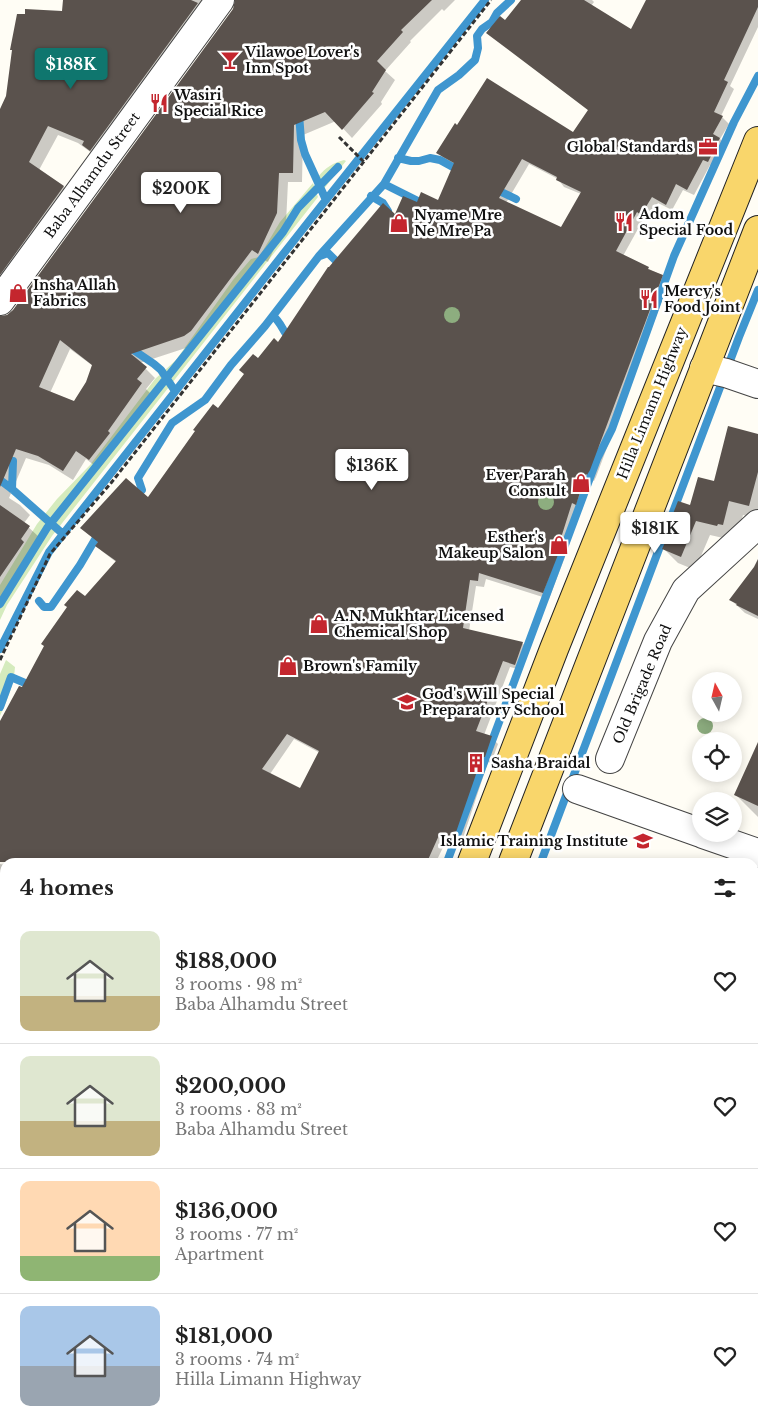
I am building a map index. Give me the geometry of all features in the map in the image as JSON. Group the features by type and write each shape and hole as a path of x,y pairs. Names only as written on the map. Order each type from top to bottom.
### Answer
{"main road":[{"name":"Hilla Limann Highway","path":"474,858 557,640 758,141"},
{"path":"515,858 758,230"}],"street":[{"name":"Baba Alhamdu Street","path":"0,301 220,0"},
{"path":"704,368 758,384"},
{"name":"Old Brigade Road","path":"610,759 658,640 686,590 758,524"},
{"path":"577,789 692,829"},
{"path":"727,842 758,853"}],"path":[{"path":"0,660 2,649 50,554 110,483 491,0"},
{"path":"338,137 364,162"}],"green space":[{"path":"344,160 346,161 323,190 318,177 330,166"},
{"path":"313,183 318,197 52,536 7,605 0,620 0,585 37,524 57,499 90,465 155,379 176,360 233,280 251,259 259,257 280,222"},
{"path":"6,660 15,667 10,692 0,716 0,674"}],"building":[{"path":"63,0 191,0 198,3 90,151 82,145 84,141 48,126 29,162 64,186 0,275 0,109 6,96 12,50 10,50 17,14 25,14 25,9 62,11"},
{"path":"235,0 432,0 401,30 403,32 377,61 386,70 372,92 374,93 342,130 325,112 294,125 293,173 279,173 277,213 258,254 252,250 191,331 184,336 131,354 147,367 137,379 142,383 108,431 110,433 89,460 76,451 63,471 38,456 16,449 0,487 0,316 7,315 13,310 233,9","holes":["60,340 92,365 86,382 74,401 39,387"]},
{"path":"521,0 584,0 631,29 646,0 758,0 758,7 724,80 728,82 714,112 723,116 713,134 720,138 708,162 703,160 687,190 676,184 666,205 652,197 641,215 637,212 616,251 663,275 590,470 586,474 576,505 572,503 560,541 563,542 543,593 479,573 478,581 470,580 463,628 523,642 515,665 503,661 476,731 492,736 485,757 482,757 454,838 440,833 429,858 0,858 0,721 19,686 22,687 44,646 41,644 67,607 64,605 77,590 85,596 116,561 95,546 98,542 80,528 126,478 148,497 213,404 218,408 244,374 239,370 253,354 258,358 274,338 278,342 328,267 383,203 395,214 403,196 417,202 421,192 438,200 454,163 436,153 455,123 457,125 487,78 573,132 588,110 486,33 500,16 505,20","holes":["522,159 557,177 556,180 581,192 561,227 499,198","287,734 319,751 300,788 262,769"]},
{"path":"728,426 758,434 758,472 749,506 729,501 723,525 718,524 717,526 696,521 681,557 662,549 671,530 667,529 678,501 690,505 698,477 714,481"},
{"path":"0,505 30,526 21,539 24,542 0,577"},
{"path":"758,559 758,616 729,600"},
{"path":"758,742 758,806 742,799 742,792 735,792 740,782 742,782 742,777"}],"waterway":[{"path":"0,649 49,552 485,0"},
{"path":"133,498 142,490 138,478 172,423 205,400 319,256 384,184 438,90 459,75 475,60 478,48 477,36 511,0"},
{"path":"448,858 597,459 612,429 674,256 734,122 758,76"},
{"path":"299,114 301,140 305,154 326,200"},
{"path":"398,158 411,161 430,158 440,160 460,171"},
{"path":"0,604 47,528 283,232 298,208 338,167"},
{"path":"384,184 418,201"},
{"path":"495,189 516,199"},
{"path":"371,196 383,203 388,211"},
{"path":"320,256 328,253 342,267"},
{"path":"543,858 758,290"},
{"path":"273,316 290,339"},
{"path":"129,347 161,370 175,391"},
{"path":"12,489 13,461"},
{"path":"0,480 63,534"},
{"path":"39,601 44,607 51,607 80,565 100,531"},
{"path":"0,707 11,677 32,686"}],"place":[{"name":"Vilawoe Lover's Inn Spot","path":"230,60"},
{"name":"Wasiri Special Rice","path":"159,103"},
{"name":"Global Standards","path":"708,147"},
{"name":"Adom Special Food","path":"624,222"},
{"name":"Nyame Mre Ne Mre Pa","path":"399,223"},
{"name":"Insha Allah Fabrics","path":"18,293"},
{"name":"Mercy's Food Joint","path":"649,299"},
{"name":"Ever Parah Consult","path":"581,483"},
{"name":"Esther's Makeup Salon","path":"559,545"},
{"name":"A.N. Mukhtar Licensed Chemical Shop","path":"319,624"},
{"name":"Brown's Family","path":"288,666"},
{"name":"God's Will Special Preparatory School","path":"407,702"},
{"name":"Sasha Braidal","path":"476,763"},
{"name":"Islamic Training Institute","path":"643,841"}]}
